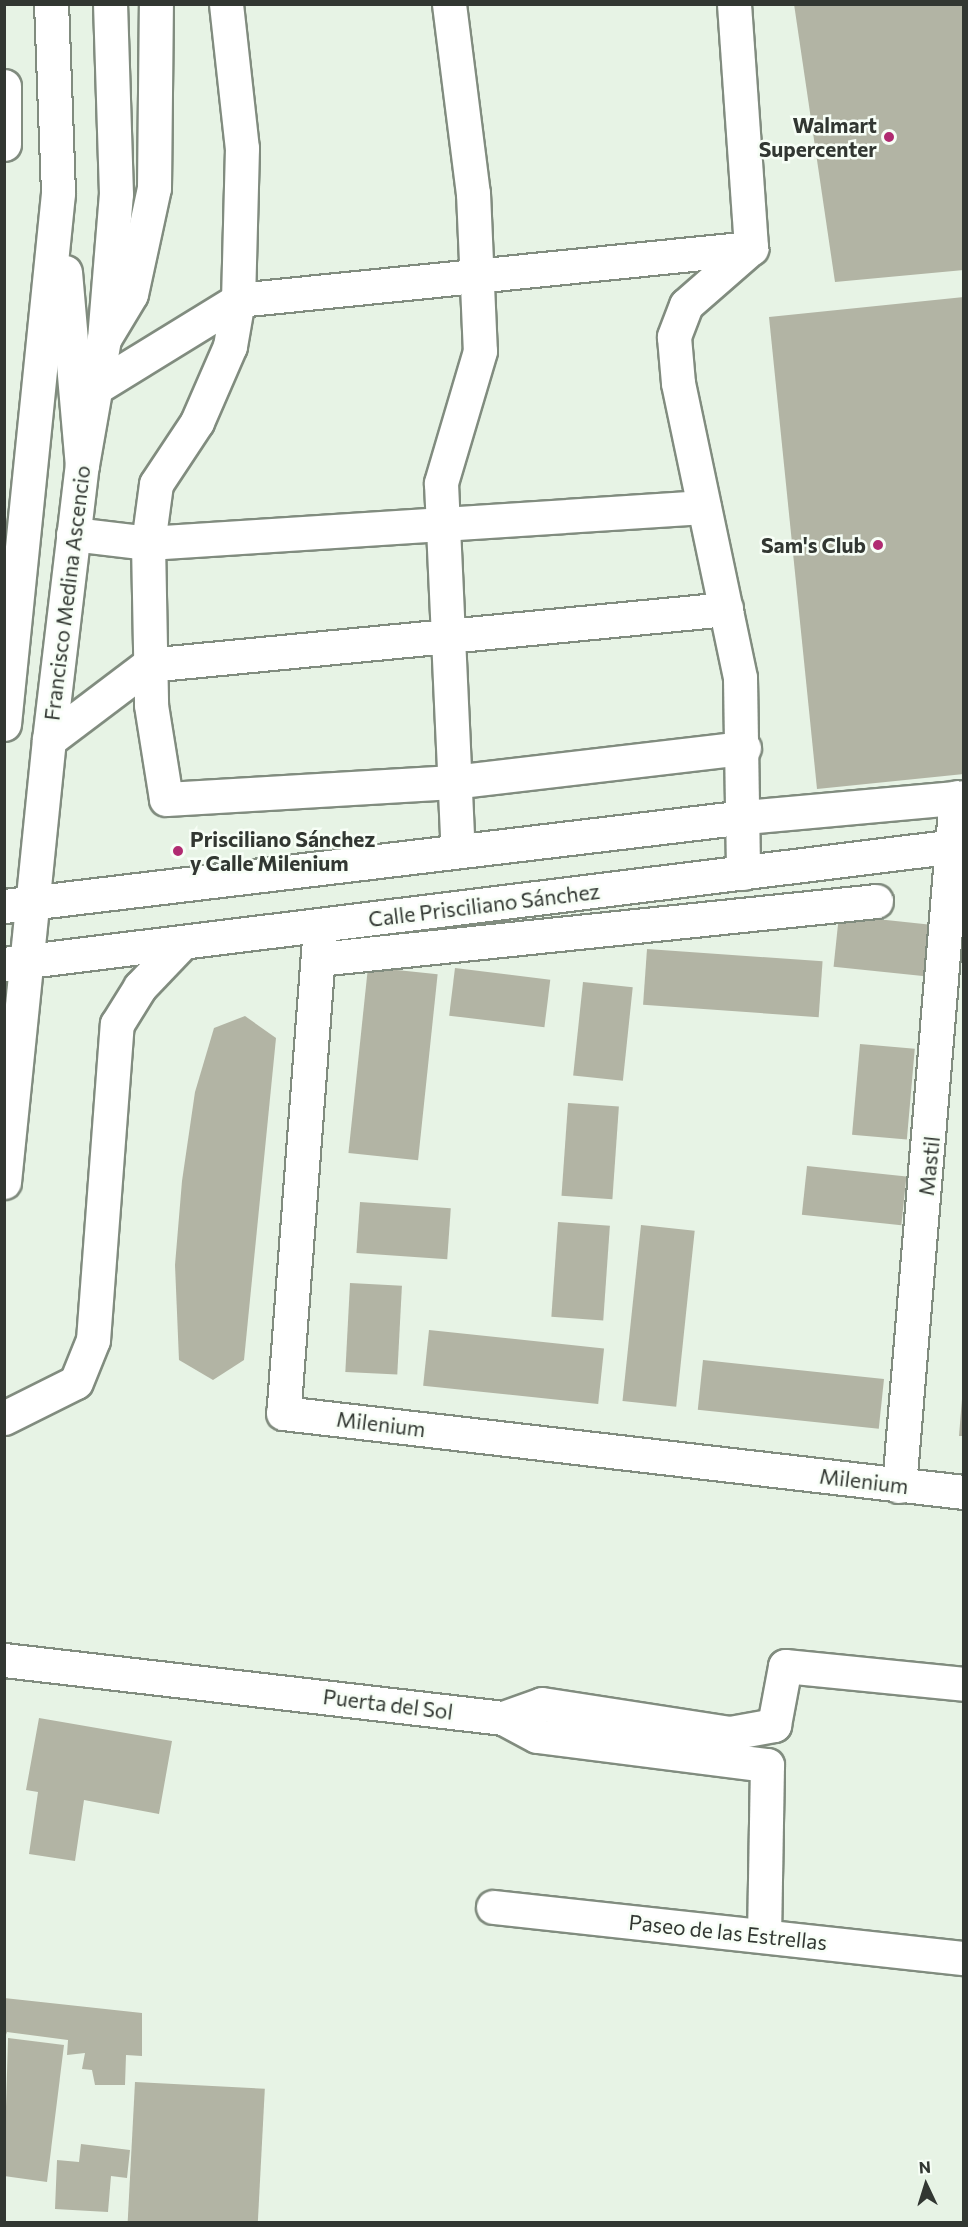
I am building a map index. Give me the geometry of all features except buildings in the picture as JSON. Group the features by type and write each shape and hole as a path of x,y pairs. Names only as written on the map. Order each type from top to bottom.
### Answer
{"main road":[{"path":"51,4 58,193 82,465"},
{"name":"Francisco Medina Ascencio","path":"4,1182 18,903 49,740 82,465 100,385 116,194 110,4"},
{"path":"104,339 131,294 154,188 156,4"},
{"path":"226,4 242,148 238,300 230,346 197,422 156,484 148,543 148,665 166,799 453,782 744,748"},
{"path":"449,4 473,193 480,351 441,483 446,636 458,851"},
{"path":"734,4 751,248"},
{"path":"4,86 4,144"},
{"path":"4,724 58,193"},
{"path":"100,385 238,300 477,279 751,248"},
{"path":"743,873 744,748 740,678 678,383 674,337 686,305 751,248"},
{"path":"73,534 148,543 442,528 704,507"},
{"path":"49,740 148,665 726,609"},
{"path":"18,903 745,817 960,797"},
{"name":"Mastil","path":"899,1485 958,846 960,797"},
{"name":"Calle Prisciliano Sánchez","path":"14,963 958,846"},
{"path":"318,959 876,901"},
{"name":"Milenium","path":"320,926 283,1413 963,1492"},
{"path":"4,1418 76,1382 93,1340 117,1024 140,987 182,943"},
{"name":"Puerta del Sol","path":"4,1660 503,1718 537,1736 767,1764 764,1936"},
{"path":"503,1718 542,1704 730,1733 774,1725 785,1666 963,1684"},
{"name":"Paseo de las Estrellas","path":"493,1907 963,1958"}],"place":[{"name":"Walmart Supercenter","path":"889,137"},
{"name":"Sam's Club","path":"878,545"},
{"name":"Prisciliano Sánchez y Calle Milenium","path":"178,851"}]}
